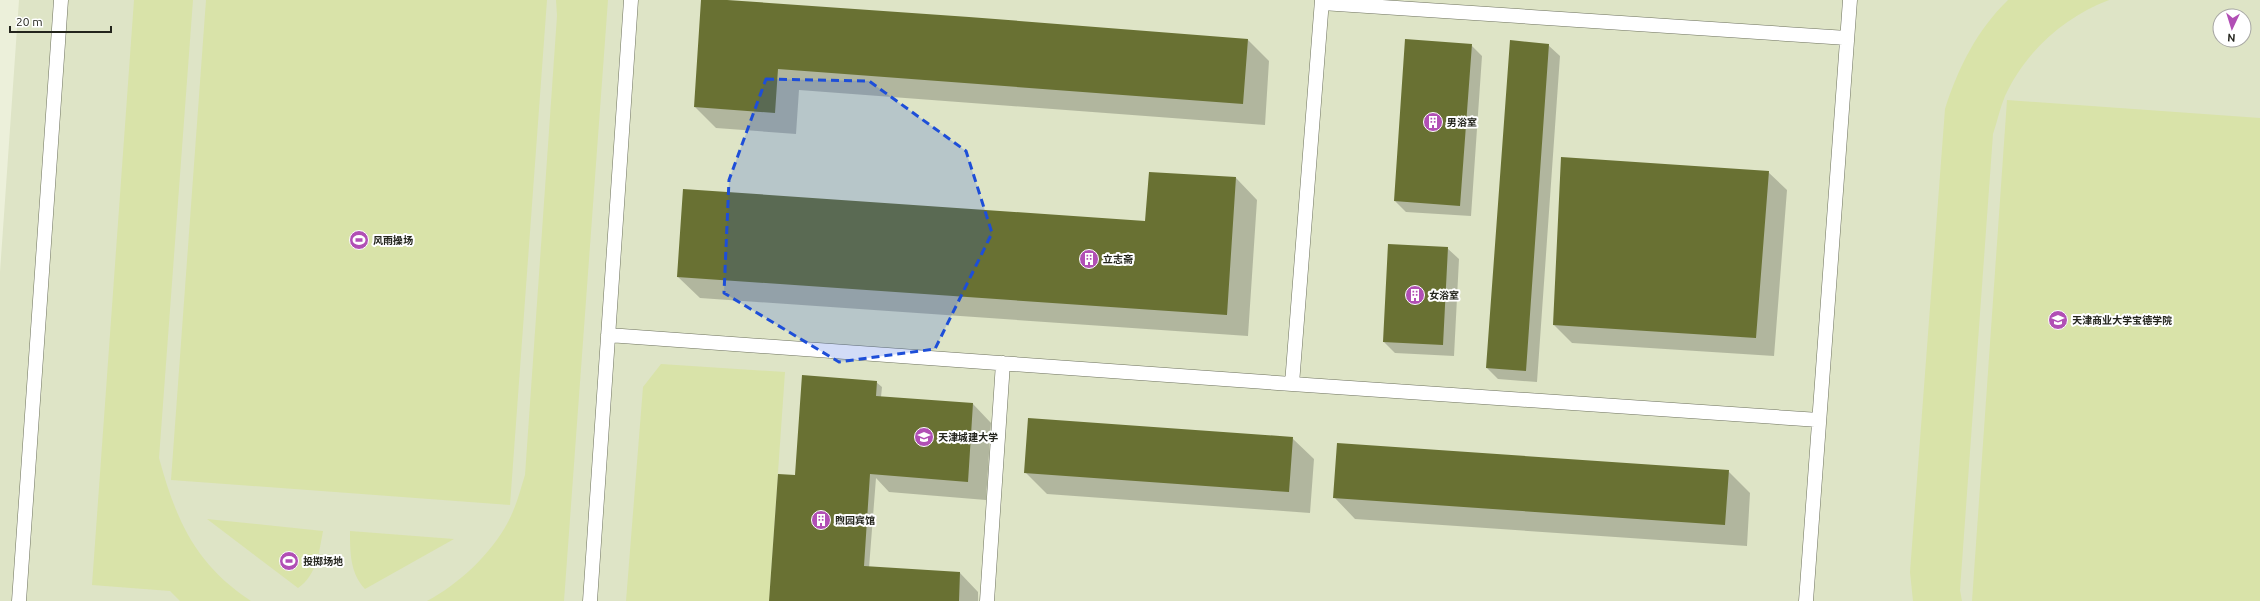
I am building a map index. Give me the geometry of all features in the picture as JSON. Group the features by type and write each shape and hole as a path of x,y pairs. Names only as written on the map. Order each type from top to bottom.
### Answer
{"lane":[{"path":"19,601 61,0"},
{"path":"590,601 631,0"},
{"path":"1806,601 1850,0"},
{"path":"1292,384 1322,2 1847,38"},
{"path":"608,335 1819,420"},
{"path":"987,601 1003,363"}],"highlighted area":[{"path":"766,79 869,81 966,151 992,233 935,349 839,362 724,293 729,180"}],"shaded area":[{"name":"天津城建大学","path":"19,0 2260,0 2260,601 0,601 0,272"}],"green space":[{"path":"134,0 193,0 159,458 173,501 190,539 215,572 251,601 180,601 170,591 92,585"},
{"name":"风雨操场","path":"206,0 547,0 510,505 171,480"},
{"path":"556,0 608,0 564,601 427,601 451,586 462,577 493,545 511,516 525,475 557,16"},
{"path":"2008,0 2109,0 2092,7 2062,26 2035,50 2014,80 2002,105 1993,134 1960,590 1962,601 1913,601 1910,572 1945,109 1962,64 1970,50 1987,24"},
{"path":"2007,100 2260,118 2260,601 1972,601"},
{"path":"661,364 785,372 769,601 626,601 643,387"},
{"name":"投掷场地","path":"207,519 323,531 313,570 304,583 298,588"},
{"name":"投掷场地","path":"350,531 454,539 365,589 356,576 352,562"}],"building":[{"path":"701,0 727,0 969,17 1248,39 1243,104 778,69 775,113 694,107"},
{"name":"男浴室","path":"1405,39 1472,44 1460,206 1394,201"},
{"path":"1510,40 1549,44 1526,371 1486,368"},
{"path":"1561,157 1769,171 1756,338 1553,325"},
{"path":"1149,172 1236,177 1227,315 677,277 683,189 1145,221"},
{"name":"女浴室","path":"1388,244 1448,247 1443,345 1383,342"},
{"name":"煦园宾馆","path":"802,375 877,381 876,396 973,403 968,482 870,474 864,566 960,572 959,601 769,601 778,474 795,475"},
{"path":"1028,418 1293,437 1289,492 1024,473"},
{"path":"1337,443 1729,470 1725,525 1333,498"}],"place":[{"name":"男浴室","path":"1433,122"},
{"name":"风雨操场","path":"359,240"},
{"name":"立志斋","path":"1089,259"},
{"name":"女浴室","path":"1415,295"},
{"name":"天津商业大学宝德学院","path":"2058,320"},
{"name":"天津城建大学","path":"924,437"},
{"name":"煦园宾馆","path":"821,520"},
{"name":"投掷场地","path":"289,561"}]}
